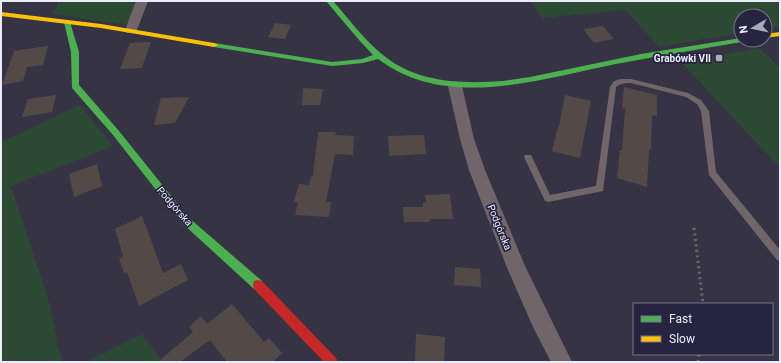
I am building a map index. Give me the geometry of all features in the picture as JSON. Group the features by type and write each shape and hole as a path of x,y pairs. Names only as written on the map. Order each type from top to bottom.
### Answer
{"street":[{"path":"131,30 142,1"},
{"path":"329,1 364,44 378,56 410,74 431,81 455,86 499,84 645,56 733,41"},
{"path":"1,14 131,30 222,47 255,51 314,63 357,64 378,56"},
{"name":"Podgórska","path":"67,22 75,52 75,86 116,133 185,220 250,277 332,362"},
{"name":"Podgórska","path":"455,86 467,139 477,170 517,270 540,320 562,362"}],"lane":[{"path":"528,157 548,199 600,188 614,84 623,80 631,81 688,95 699,102 705,111 712,173 780,257"}],"path":[{"path":"694,228 702,303"}],"green space":[{"path":"59,1 138,1 127,25 52,14"},
{"path":"530,1 780,1 780,27 773,28 773,8 733,8 733,34 659,47 626,10 542,18"},
{"path":"759,48 780,67 780,168 681,62"},
{"path":"80,105 113,146 11,186 47,295 62,362 1,362 1,142"},
{"path":"142,334 163,362 86,362"}],"building":[{"path":"275,23 291,25 285,39 268,37"},
{"path":"603,26 614,39 594,43 583,29"},
{"path":"151,42 142,68 120,69 130,43"},
{"path":"48,46 43,65 27,67 23,81 2,85 14,51"},
{"path":"624,87 657,95 657,116 652,115 651,150 649,150 647,187 617,178 620,150 622,151 625,109 622,108"},
{"path":"303,88 323,89 320,105 302,105"},
{"path":"56,95 52,112 22,117 28,99"},
{"path":"565,95 591,101 580,158 552,151"},
{"path":"189,97 175,123 154,125 161,98"},
{"path":"318,132 336,132 335,135 354,136 353,155 335,154 326,202 331,202 329,217 295,215 298,202 294,202 299,184 309,185 311,176 313,176"},
{"path":"424,135 426,154 389,156 388,136"},
{"path":"97,164 102,186 74,197 69,174"},
{"path":"450,194 453,219 430,219 430,222 404,222 403,207 423,207 423,203 426,202 425,195"},
{"path":"142,216 163,273 181,264 188,280 139,306 127,272 124,273 119,258 123,256 115,229"},
{"path":"455,267 480,269 481,287 454,285"},
{"path":"232,304 264,342 269,338 282,353 273,362 227,362 210,340 180,362 158,362 193,332 189,327 201,316 207,324"},
{"path":"416,334 445,337 444,362 415,362"}],"traffic: fast":[{"path":"329,1 370,48 389,64 400,70 425,79 450,84 477,85 530,79 608,63 733,41"},
{"path":"67,22 75,52 75,86 116,133 185,220 258,285"},
{"path":"214,45 332,64 363,61 378,56"}],"traffic: slow":[{"path":"1,14 101,26 214,45"},
{"path":"773,35 780,34"}],"traffic: jam":[{"path":"258,285 332,362"}],"place":[{"name":"Grabówki VII","path":"719,58"}]}
